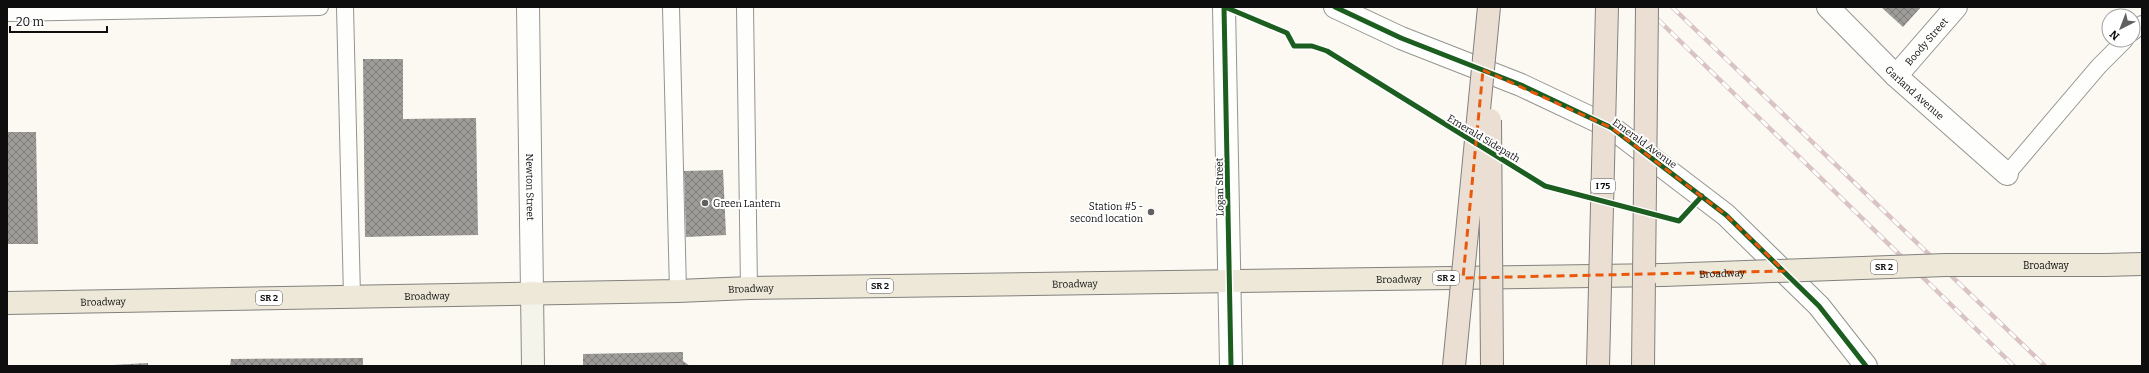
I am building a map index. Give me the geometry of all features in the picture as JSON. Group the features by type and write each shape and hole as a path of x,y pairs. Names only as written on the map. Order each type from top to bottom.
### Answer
{"highway":[{"path":"1454,366 1489,7"},
{"path":"1489,7 1492,366"},
{"name":"I 75","path":"1598,366 1607,7"},
{"path":"1643,366 1647,7"}],"main road":[{"name":"Broadway","path":"7,303 532,292 678,291 749,288 1663,275 1946,265 2142,264"}],"street":[{"name":"Newton Street","path":"528,7 533,366"},
{"name":"Logan Street","path":"1224,7 1228,281 1231,366"},
{"name":"Emerald Avenue","path":"1335,7 1401,38 1522,85 1612,128 1726,215 1819,306 1866,366"},
{"name":"Garland Avenue","path":"1828,7 1896,76 2007,174"},
{"name":"Boody Street","path":"1896,76 1956,7"}],"lane":[{"path":"8,11 320,7"},
{"path":"345,7 352,296"},
{"path":"671,7 678,291"},
{"path":"745,7 749,288"},
{"path":"2007,174 2099,66 2117,48"}],"highlighted area":[{"path":"1483,70 1612,128 1726,215 1784,271 1463,278"}],"building":[{"path":"1881,7 1921,7 1903,27"},
{"path":"363,59 403,59 403,119 476,118 478,235 365,237"},
{"path":"7,132 36,132 38,244 7,244"},
{"name":"Green Lantern","path":"723,170 726,235 686,237 684,171"},
{"path":"683,352 683,361 690,366 583,366 583,354"},
{"path":"363,358 363,366 230,366 231,359"},
{"path":"148,363 148,366 113,366 113,365"}],"railway":[{"path":"1645,7 2014,366"},
{"path":"1672,7 2045,366"}],"cycle path":[{"path":"1224,7 1231,366"},
{"name":"Emerald Sidepath","path":"1225,7 1287,33 1294,46 1312,46 1327,51 1545,186 1679,221 1702,196"},
{"path":"1335,7 1401,38 1521,85 1612,128 1726,215 1819,306 1866,366"}],"place":[{"name":"Green Lantern","path":"705,203"},
{"name":"Station #5 - second location","path":"1151,212"}]}
